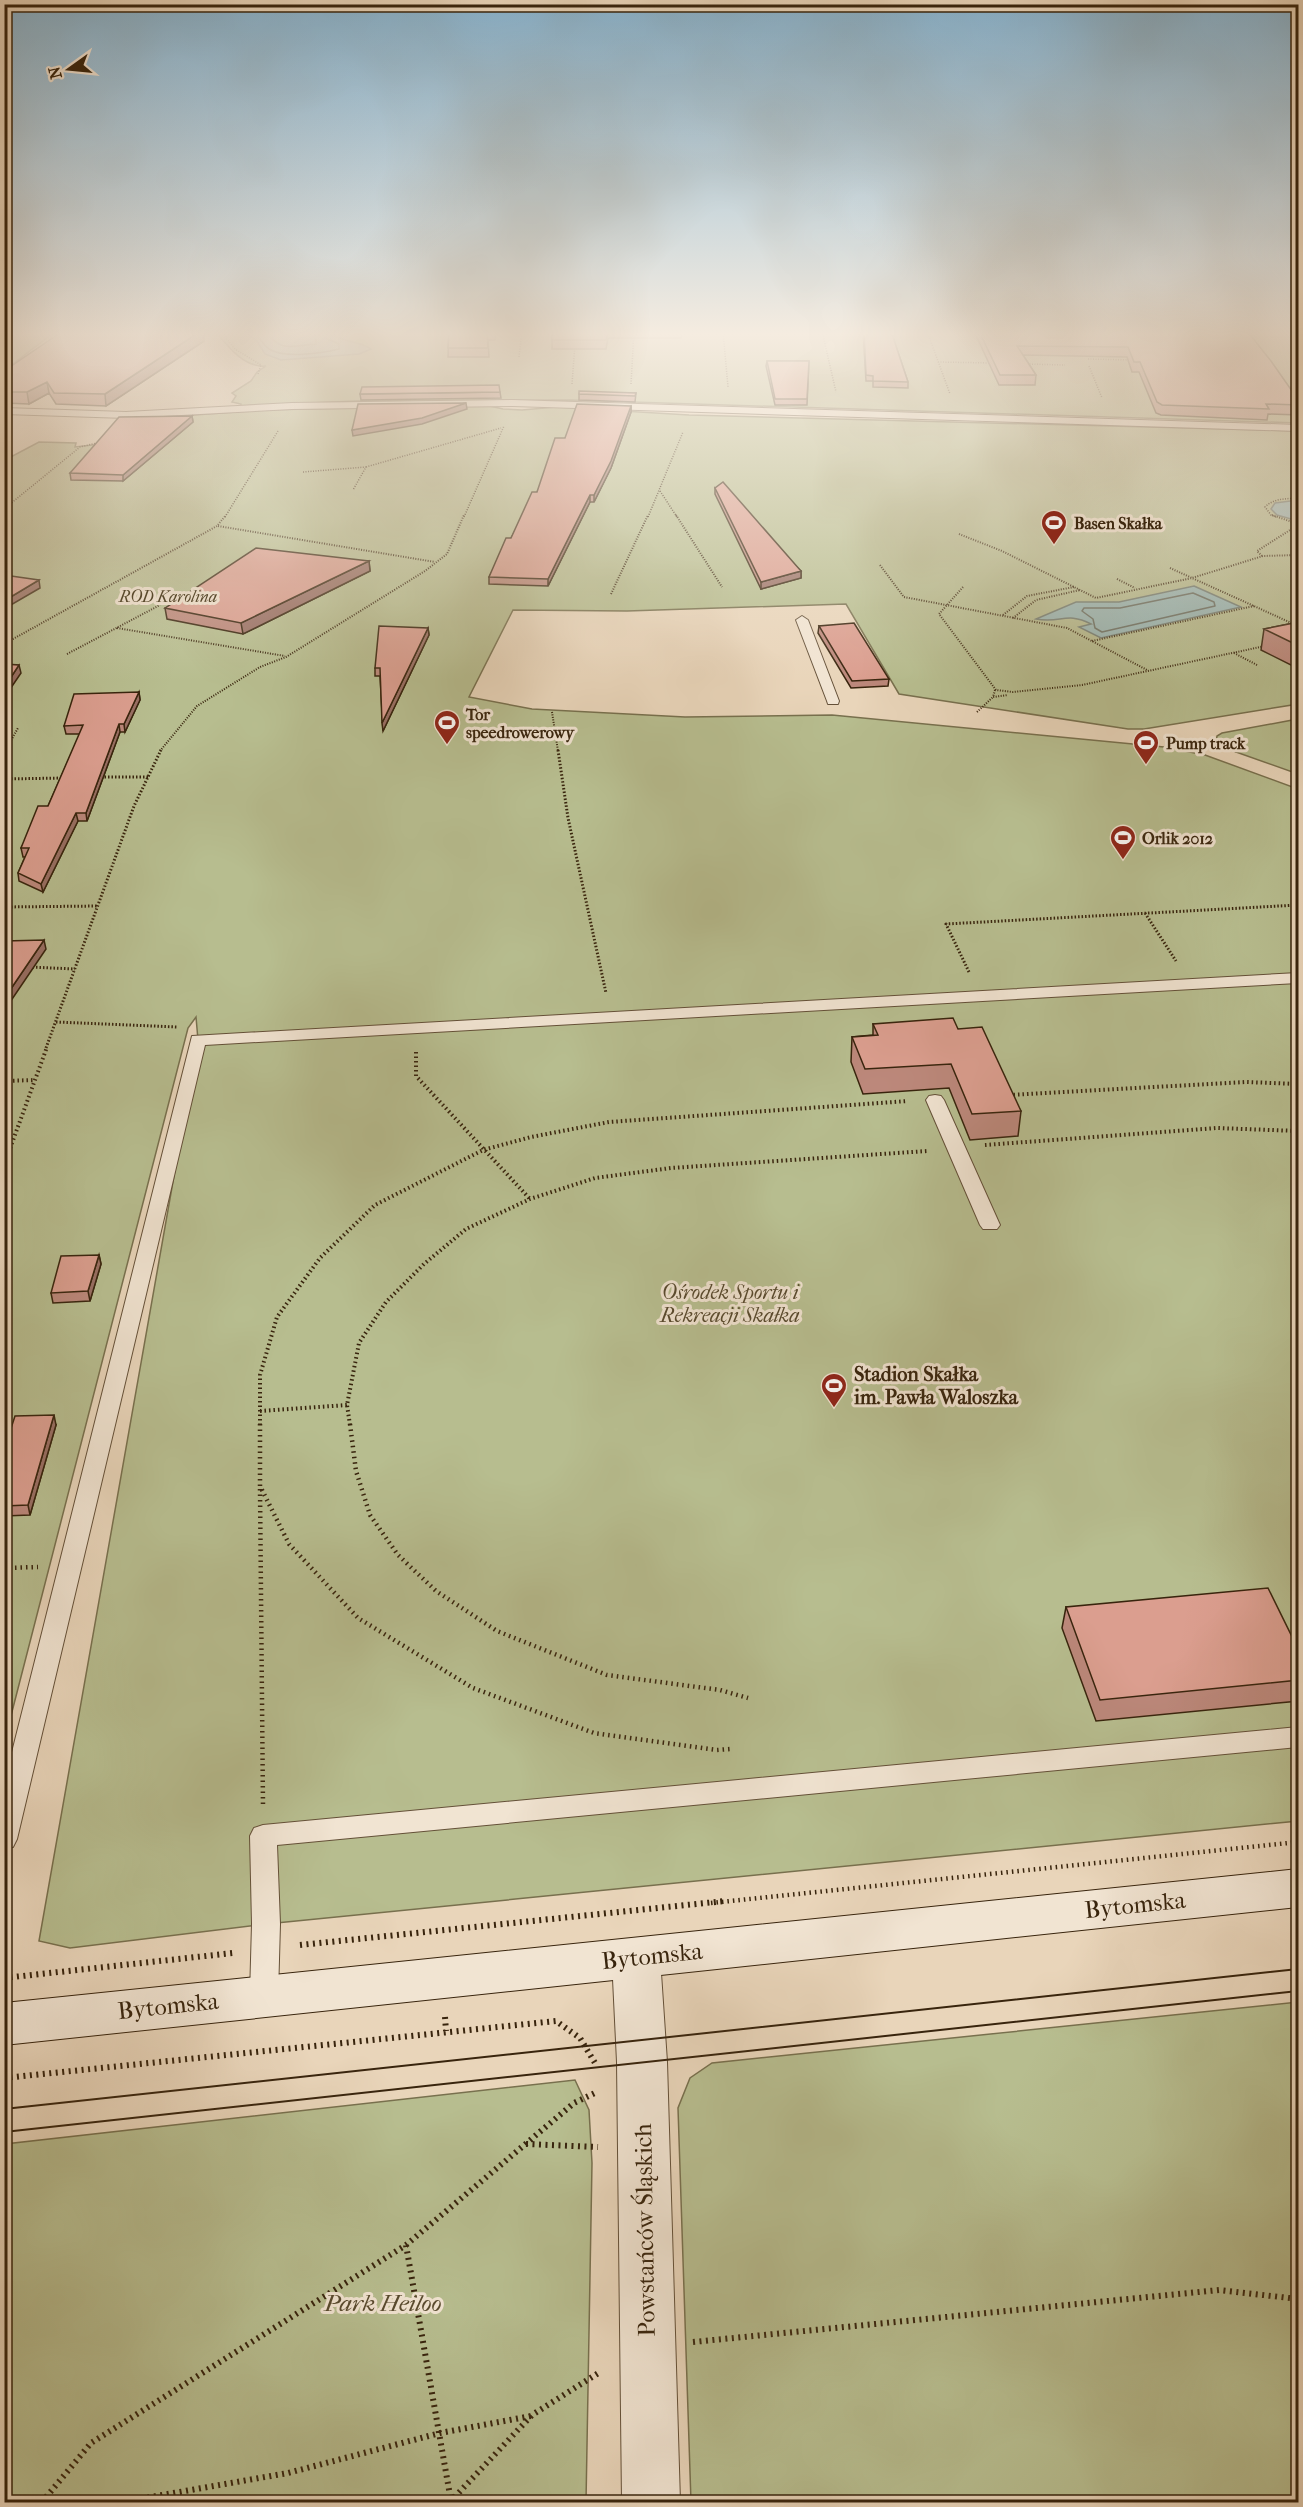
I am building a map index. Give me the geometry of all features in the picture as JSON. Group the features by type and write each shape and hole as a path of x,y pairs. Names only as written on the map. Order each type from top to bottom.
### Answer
{"main road":[{"name":"Bytomska","path":"4,2024 1299,1888"},
{"name":"Powstańców Śląskich","path":"636,1958 642,2062 628,2356 651,2502"}],"lane":[{"path":"802,620 833,701"},
{"path":"4,1839 198,1040 1299,978"},
{"path":"935,1100 990,1225"},
{"path":"264,1995 266,1949 263,1836 1299,1737"}],"path":[{"path":"4,509 79,448"},
{"path":"4,644 217,526 224,519 267,448"},
{"path":"303,472 366,466 431,448"},
{"path":"4,1165 134,806 163,745 197,706 260,667 286,657 447,554 495,448"},
{"path":"611,594 660,491 676,448"},
{"path":"353,490 366,466"},
{"path":"660,491 722,587"},
{"path":"1299,498 1275,500 1265,507 1271,515 1299,524"},
{"path":"1263,556 1257,551 1299,524"},
{"path":"217,526 436,562"},
{"path":"959,534 1002,551 1096,598 1192,578 1263,556 1299,555"},
{"path":"880,565 904,597 1067,628 1148,671"},
{"path":"1170,568 1299,626"},
{"path":"1126,578 1117,579 1137,589"},
{"path":"963,587 939,614 995,690 1011,694"},
{"path":"1002,616 1027,596 1074,587"},
{"path":"1013,618 1036,600 1081,590"},
{"path":"67,654 160,605"},
{"path":"1092,641 1254,606"},
{"path":"117,628 286,657"},
{"path":"993,697 1067,688 1266,646"},
{"path":"1233,653 1257,665"},
{"path":"977,712 993,697 995,690"},
{"path":"552,712 568,818 590,911 611,1017"},
{"path":"4,753 18,728"},
{"path":"100,777 148,777"},
{"path":"4,779 64,778"},
{"path":"971,977 946,924 1299,904"},
{"path":"4,907 98,906"},
{"path":"1145,913 1191,984"},
{"path":"28,967 75,969"},
{"path":"56,1022 188,1028 198,1040"},
{"path":"416,1029 416,1076 530,1199"},
{"path":"4,1081 35,1080"},
{"path":"1006,1096 1245,1082 1299,1084"},
{"path":"263,1836 260,1375 277,1317 320,1258 375,1205 483,1150 531,1137 609,1122 935,1100"},
{"path":"981,1146 1216,1128 1299,1131"},
{"path":"748,1698 720,1690 607,1675 497,1632 436,1591 398,1555 370,1515 356,1471 347,1405 359,1342 386,1302 424,1264 466,1229 530,1199 595,1178 671,1168 936,1150"},
{"path":"260,1411 347,1405"},
{"path":"260,1486 289,1544 358,1618 473,1688 594,1733 717,1750 730,1749"},
{"path":"4,1978 438,1929 1299,1842"},
{"path":"4,2078 556,2021 568,2026 588,2048 597,2069"},
{"path":"42,2502 91,2443 406,2245 574,2103 603,2089 603,2100"},
{"path":"526,2144 604,2147"},
{"path":"406,2245 441,2433 450,2502"},
{"path":"450,2502 532,2415 628,2356 1219,2289 1299,2299"},
{"path":"122,2502 288,2473 441,2433 532,2415"}],"green space":[{"name":"Ośrodek Sportu i Rekreacji Skałka","path":"28,448 1298,448 1298,704 1144,729 1128,729 899,694 846,604 627,611 513,610 469,697 532,709 685,717 832,715 1164,747 1205,755 1298,789 1298,1821 266,1924 70,1948 39,1941 198,1040 196,1017 188,1028 5,1739 5,460"},
{"path":"1298,719 1298,774 1216,743 1217,736 1222,733"},
{"path":"1298,2002 1298,2502 691,2502 678,2108 690,2078 712,2063"},
{"name":"Park Heiloo","path":"575,2080 589,2110 592,2163 586,2502 5,2502 5,2144"}],"water":[{"path":"1298,500 1298,521 1277,515 1271,509 1275,503"},
{"path":"1194,586 1241,607 1101,638 1079,627 1091,624 1082,620 1075,618 1036,619 1076,602 1119,602"}],"building":[{"path":"92,448 155,448 123,475 70,473"},
{"path":"552,448 616,448 594,495 590,495 548,579 489,577 506,538 511,538 532,492 537,492"},
{"path":"723,482 801,571 761,582 715,488"},
{"path":"256,548 369,561 241,623 165,608"},
{"path":"4,575 39,580 4,601"},
{"path":"1299,622 1299,646 1264,629"},
{"path":"854,623 889,679 852,681 819,626"},
{"path":"379,626 428,628 382,723 380,668 375,668"},
{"path":"4,664 19,665 4,688"},
{"path":"139,692 124,724 119,724 86,813 76,813 41,884 18,873 29,848 21,848 38,806 48,806 83,725 64,726 74,694"},
{"path":"44,940 4,999 4,941"},
{"path":"953,1018 958,1029 982,1027 1021,1111 972,1114 951,1064 865,1069 852,1037 878,1035 873,1024"},
{"path":"99,1255 88,1291 51,1293 61,1256"},
{"path":"54,1415 28,1505 4,1506 4,1450 15,1416"},
{"path":"1268,1588 1299,1651 1299,1680 1100,1700 1066,1607"}],"tram line":[{"path":"4,2109 1298,1969"},
{"path":"4,2132 1298,1991"}],"place":[{"name":"Basen Skałka","path":"1054,546"},
{"name":"Tor speedrowerowy","path":"447,746"},
{"name":"Pump track","path":"1146,766"},
{"name":"Orlik 2012","path":"1123,861"},
{"name":"Stadion Skałka im. Pawła Waloszka","path":"834,1409"}],"park label":[{"name":"ROD Karolina","path":"168,596"}]}
